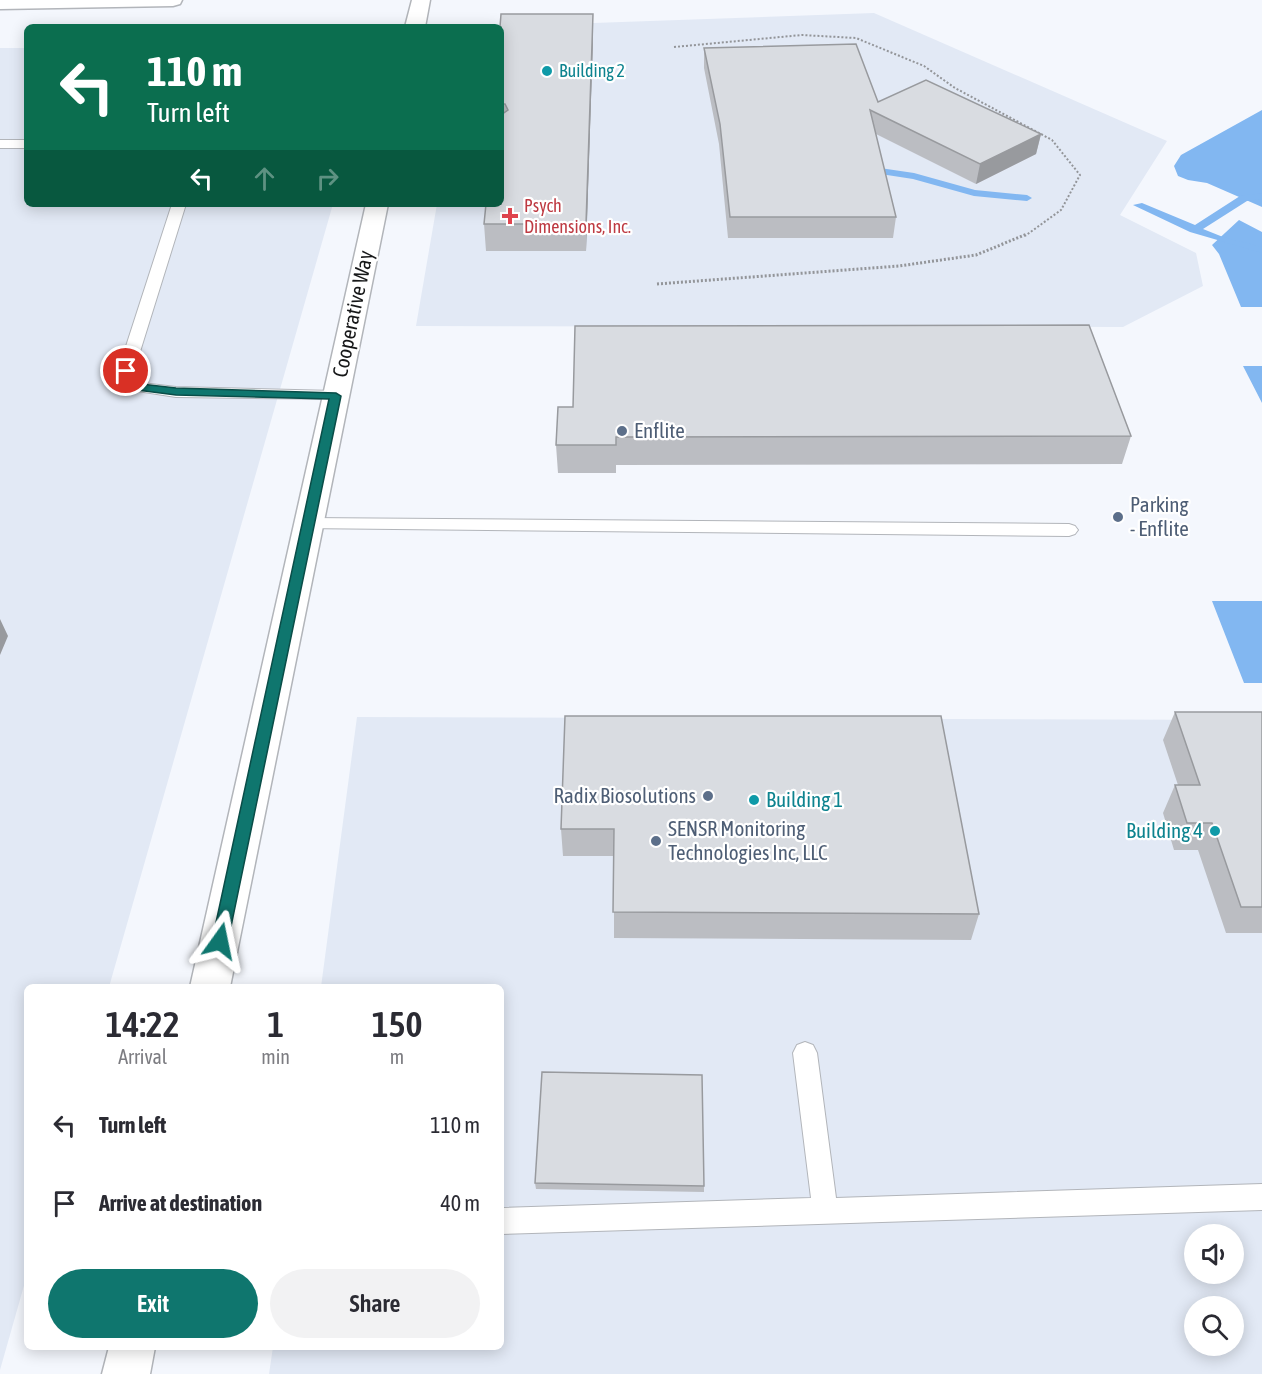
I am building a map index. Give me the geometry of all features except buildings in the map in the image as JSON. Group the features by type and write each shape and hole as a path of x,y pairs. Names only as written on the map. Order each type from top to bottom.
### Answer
{"street":[{"path":"8,2 173,0"},
{"path":"416,24 421,0"},
{"name":"Cooperative Way","path":"211,984 376,207"},
{"path":"126,1374 131,1350"}],"lane":[{"path":"0,144 24,144"},
{"path":"177,207 126,371 137,387 176,392 336,396"},
{"path":"308,524 1069,530"},
{"path":"806,1053 825,1209"},
{"path":"504,1221 1262,1197"}],"path":[{"path":"657,284 899,266 976,255 1023,237 1061,210 1080,175 1052,140 955,87 924,66 856,38 802,35 674,46"}],"shaded area":[{"path":"874,13 1167,141 1120,215 1196,253 1203,286 1123,327 416,326 436,207 504,207 504,26"},
{"path":"0,48 24,48 24,207 332,207 110,984 24,984 24,1286 0,1370"},
{"path":"357,717 1262,720 1262,1374 269,1374 273,1350 504,1350 504,984 321,984"}],"water":[{"path":"1262,110 1262,207 1207,183 1178,176 1174,166 1181,155"},
{"path":"1239,220 1262,232 1262,307 1241,307 1219,254 1212,245"},
{"path":"1243,366 1262,366 1262,403"},
{"path":"1212,601 1262,601 1262,683 1244,683"}],"waterway":[{"path":"867,166 878,171 914,176 974,193 1027,198"},
{"path":"1195,229 1244,198 1262,196"},
{"path":"1138,205 1195,229"},
{"path":"1195,229 1219,239 1262,250"}],"place":[{"name":"Building 2","path":"547,71"},
{"name":"Psych Dimensions, Inc.","path":"510,216"},
{"name":"Enflite","path":"622,431"},
{"name":"Parking - Enflite","path":"1118,517"},
{"name":"Radix Biosolutions","path":"708,796"},
{"name":"Building 1","path":"754,800"},
{"name":"Building 4","path":"1215,831"},
{"name":"SENSR Monitoring Technologies Inc, LLC","path":"656,841"}],"route":[{"path":"126,371 137,387 176,392 336,396 220,941"}]}
